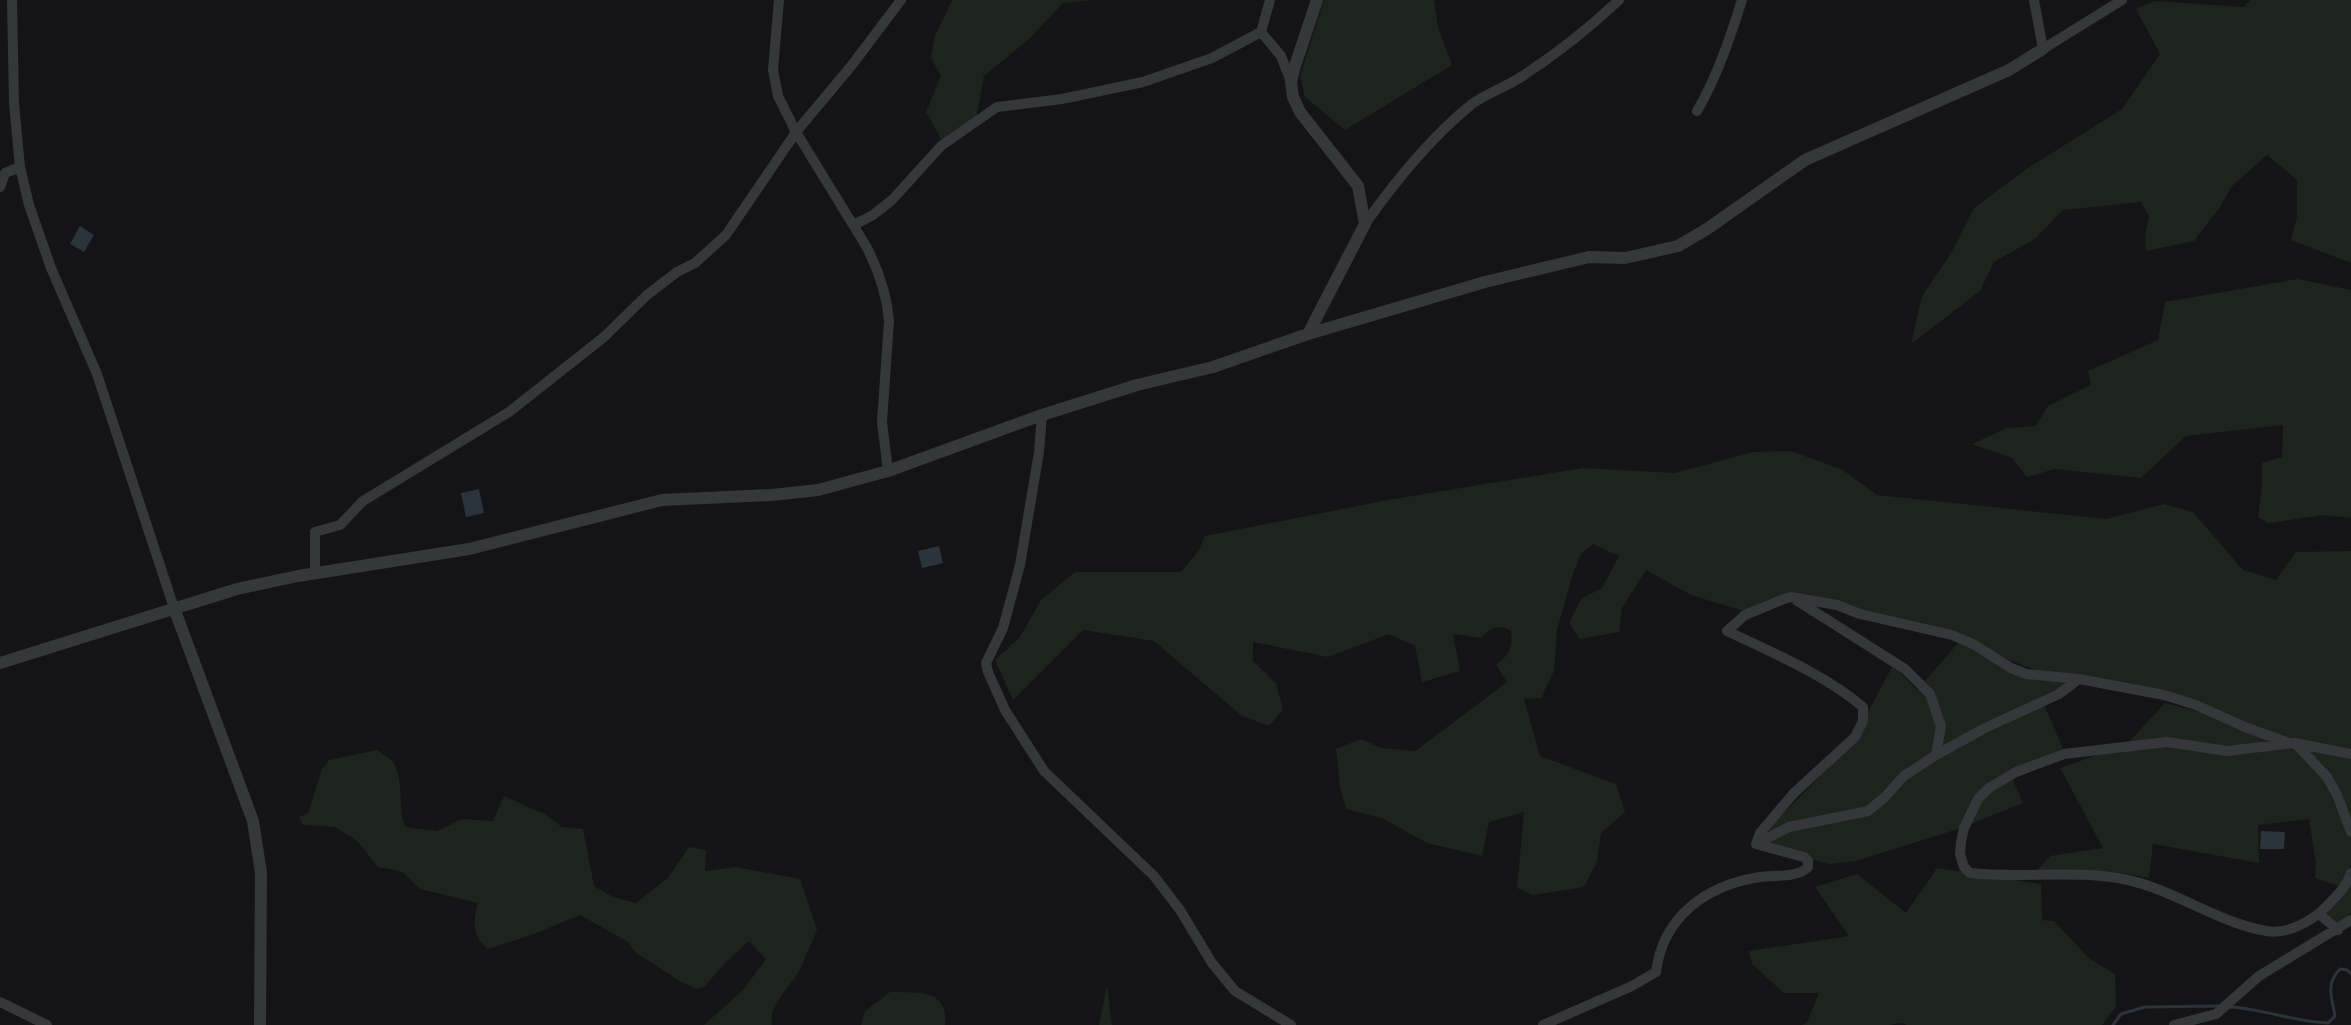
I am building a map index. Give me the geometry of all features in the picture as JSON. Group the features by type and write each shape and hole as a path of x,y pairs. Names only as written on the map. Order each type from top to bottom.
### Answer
{"street":[{"path":"12,0 14,103 20,167 29,205 59,287 97,374 174,608 253,821 261,873 260,1025"},
{"path":"779,0 773,70 778,96 875,265 888,306 882,422 888,471"},
{"path":"315,573 315,532 340,525 363,501 509,412 604,337 647,295 677,272 695,263 726,235 796,132 901,0"},
{"path":"854,225 892,200 941,146 997,107 1062,99 1143,82 1212,58 1261,32 1270,0"},
{"path":"1291,82 1317,0"},
{"path":"1308,334 1365,224 1401,173 1476,101 1520,78 1619,0"},
{"path":"1697,111 1722,56 1742,0"},
{"path":"2034,0 2043,49"},
{"path":"0,663 237,589 315,573 469,549 662,500 818,490 888,471 1042,415 1137,385 1213,367 1308,334 1536,268 1589,257 1625,258 1678,246 1805,160 2009,70 2122,0"},
{"path":"1261,32 1281,56 1300,112 1358,186 1365,224"},
{"path":"0,187 5,173 20,167"},
{"path":"1042,415 1039,452 1020,565 1003,628 986,663 988,672 1005,710 1044,771 1154,876 1180,910 1212,963 1235,991 1291,1025"},
{"path":"1791,597 1905,669 1930,694 1941,726 1936,755"},
{"path":"1756,844 1760,833 1794,793 1855,737 1863,721 1863,707 1845,691 1727,631 1745,615 1791,597 1837,605 1860,614 1952,635 2026,674 2079,679 2164,695 2292,743 2351,754"},
{"path":"1756,844 1789,827 1868,811 1904,776 1936,755 1985,728 2059,694 2079,679"},
{"path":"2292,743 2227,751 2167,742 2064,754 2016,772 1989,788 1978,799 1964,828 1960,854 1964,867 1970,873 2003,876 2085,875 2127,880 2170,893 2234,921 2267,931 2294,928 2319,914 2337,897 2351,873"},
{"path":"2292,743 2327,777 2351,832"},
{"path":"1543,1025 1632,986 1656,972 1658,952 1672,926 1682,913 1707,893 1757,877 1801,872 1808,867 1804,857 1756,844"},
{"path":"2319,914 2338,930"},
{"path":"2174,1025 2216,1014 2259,976 2351,920"},
{"path":"0,1002 47,1025"}],"shaded area":[{"path":"952,0 1093,0 1063,3 1029,39 984,76 976,120 946,148 926,112 941,76 931,58 935,36"},
{"path":"1324,0 1434,0 1438,27 1452,65 1345,130 1305,97 1300,76"},
{"path":"2250,0 2351,0 2351,263 2291,240 2297,217 2297,180 2267,155 2232,186 2194,241 2146,251 2149,216 2141,202 2063,210 2036,238 1994,262 1980,291 1911,344 1922,296 1951,253 1974,208 2025,170 2122,109 2160,54 2136,9 2154,1 2244,7"},
{"path":"80,226 94,235 84,252 70,244"},
{"path":"2298,279 2351,290 2351,518 2324,515 2269,523 2258,517 2262,463 2282,457 2283,425 2186,436 2141,478 2055,469 2027,477 2012,458 1972,444 2007,428 2036,426 2048,406 2091,385 2088,371 2158,340 2165,302"},
{"path":"1791,451 1843,470 1877,495 2107,519 2164,504 2193,512 2243,570 2276,580 2296,552 2351,551 2351,865 2339,886 2315,878 2316,864 2309,819 2258,825 2259,863 2153,844 2149,878 2117,872 2036,872 2050,856 2103,848 2060,768 2126,745 2165,703 2232,720 2188,698 2053,676 1970,646 2018,671 2072,684 2042,700 2063,748 2011,776 2023,803 1958,829 1856,861 1829,864 1756,844 1861,735 1869,710 1893,665 1917,690 1959,642 1914,626 1802,599 1750,613 1691,595 1646,570 1622,608 1619,632 1580,639 1569,623 1581,599 1602,588 1619,556 1593,544 1581,554 1572,577 1557,630 1554,671 1541,698 1524,699 1540,756 1616,784 1625,812 1601,833 1597,862 1584,887 1533,895 1517,888 1524,812 1489,822 1482,856 1427,843 1382,818 1346,809 1336,749 1361,739 1381,748 1415,751 1507,682 1496,665 1511,647 1511,631 1502,627 1494,628 1481,638 1453,634 1460,671 1422,682 1415,646 1389,634 1328,657 1253,642 1253,661 1276,683 1283,710 1269,726 1242,716 1154,641 1083,630 1013,700 995,660 1020,637 1041,600 1075,572 1181,572 1199,550 1205,536 1388,500 1583,468 1675,473 1753,452"},
{"path":"479,489 484,513 466,517 461,493"},
{"path":"939,546 943,563 922,568 918,551"},
{"path":"377,750 392,760 396,769 405,827 437,831 462,819 493,821 504,796 546,815 562,827 583,829 594,886 613,897 636,903 668,878 689,847 706,850 705,871 736,867 800,879 817,930 798,973 776,1004 772,1025 704,1025 743,990 766,959 749,941 705,986 697,989 635,952 628,942 580,915 488,949 475,928 478,903 420,889 403,872 378,867 357,841 335,827 303,825 299,817 308,813 322,769 329,760"},
{"path":"2261,831 2285,832 2284,849 2260,849"},
{"path":"1937,868 2041,884 2042,920 2054,921 2090,959 2115,974 2116,1006 2102,1025 1802,1025 1807,1022 1819,993 1784,993 1752,964 1749,951 1849,936 1815,887 1857,874 1906,913"},
{"path":"2351,875 2351,913 2335,927 2324,918"},
{"path":"1107,986 1112,1025 1099,1025"},
{"path":"890,992 920,993 936,999 942,1004 945,1025 861,1025 865,1011"}],"waterway":[{"path":"2230,1007 2328,1023 2335,1016 2332,980 2340,969 2351,974"},
{"path":"2113,1025 2121,1014 2145,1007 2218,1006"}]}
